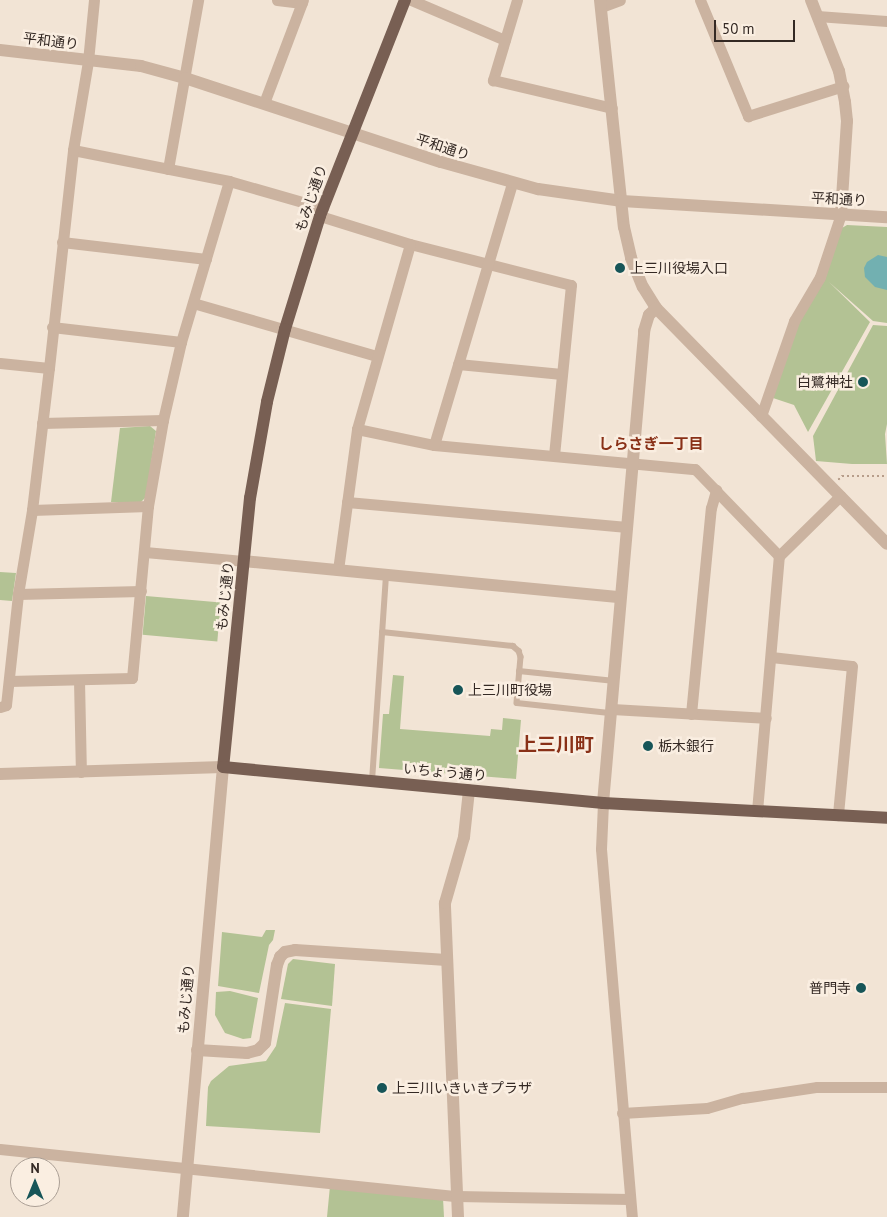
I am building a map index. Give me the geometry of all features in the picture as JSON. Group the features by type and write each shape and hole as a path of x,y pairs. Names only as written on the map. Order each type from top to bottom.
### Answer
{"main road":[{"name":"もみじ通り","path":"223,767 243,561 259,442 285,329 321,212 351,132 405,0"},
{"name":"いちょう通り","path":"223,767 603,803 887,818"}],"street":[{"path":"0,707 6,705 18,594 32,510 73,150 88,61 94,0"},
{"path":"168,168 186,78 198,0"},
{"path":"264,103 302,1 277,0"},
{"path":"412,0 505,40"},
{"path":"517,0 493,80 612,108"},
{"path":"620,0 600,4 624,227 630,258 643,287 656,308 887,544"},
{"path":"700,0 748,116 843,86"},
{"path":"761,416 794,321 820,277 842,214 847,121 843,86 811,0"},
{"path":"817,16 887,21"},
{"name":"平和通り","path":"0,50 141,66 186,78 512,184 568,195 622,201 887,217"},
{"path":"73,150 229,181 410,244 571,285 554,455"},
{"path":"9,681 132,678 148,506 162,420 181,342 229,181"},
{"path":"434,445 512,184"},
{"path":"62,242 206,259"},
{"path":"338,570 357,429 410,244"},
{"path":"193,303 377,356"},
{"path":"632,1217 601,849 620,597 644,331 649,315 656,308"},
{"path":"52,327 181,342"},
{"path":"0,363 49,368"},
{"path":"458,364 562,374"},
{"path":"42,423 162,420"},
{"path":"357,429 434,445 695,469 779,556"},
{"path":"691,714 710,508 716,490"},
{"path":"757,811 779,556 840,496"},
{"path":"347,502 627,526"},
{"path":"32,510 148,506"},
{"path":"144,552 620,597"},
{"path":"18,594 141,591"},
{"path":"771,657 852,666 838,815"},
{"path":"79,680 81,772"},
{"path":"612,711 766,718"},
{"name":"いちょう通り","path":"0,774 223,767"},
{"name":"もみじ通り","path":"182,1217 223,767"},
{"path":"458,1217 445,903 464,837 469,790"},
{"path":"197,1050 247,1053 258,1050 265,1043 277,965 280,957 285,952 295,950 447,960"},
{"path":"622,1113 707,1108 743,1098 817,1087 887,1087"},
{"path":"0,1149 457,1196 630,1199"}],"lane":[{"path":"372,781 386,574"},
{"path":"382,632 514,646 520,651 520,672 516,703 612,711"},
{"path":"520,672 614,681"}],"path":[{"path":"836,482 842,476 887,476"}],"green space":[{"path":"847,225 887,227 887,323 873,321 829,282 870,322 808,432 794,405 773,398 799,323 825,279 842,228"},
{"name":"白鷺神社","path":"873,325 887,326 887,424 885,434 887,464 816,461 813,436"},
{"path":"150,426 156,431 146,497 141,502 111,502 120,428"},
{"path":"0,572 16,573 12,601 0,600"},
{"path":"146,596 221,603 217,641 143,635"},
{"path":"393,675 404,676 400,729 490,736 491,729 502,730 503,718 521,720 516,779 379,768 383,714 389,714"},
{"path":"266,930 275,930 273,940 269,945 259,993 218,986 222,932 262,937"},
{"path":"293,959 335,964 332,1006 281,999 288,964"},
{"path":"230,991 258,998 251,1038 243,1039 225,1033 215,1015 216,992"},
{"path":"285,1003 331,1009 320,1133 206,1126 208,1087 211,1081 229,1066 266,1061 276,1046"},
{"path":"330,1186 443,1198 444,1217 327,1217"}],"water":[{"path":"878,255 887,257 887,290 875,287 865,277 864,268 867,262"}],"place":[{"name":"上三川役場入口","path":"620,268"},
{"name":"白鷺神社","path":"863,382"},
{"name":"上三川町役場","path":"458,690"},
{"name":"栃木銀行","path":"648,746"},
{"name":"普門寺","path":"861,988"},
{"name":"上三川いきいきプラザ","path":"382,1088"}],"district":[{"name":"しらさぎ一丁目","path":"651,444"},
{"name":"上三川町","path":"556,745"}]}
